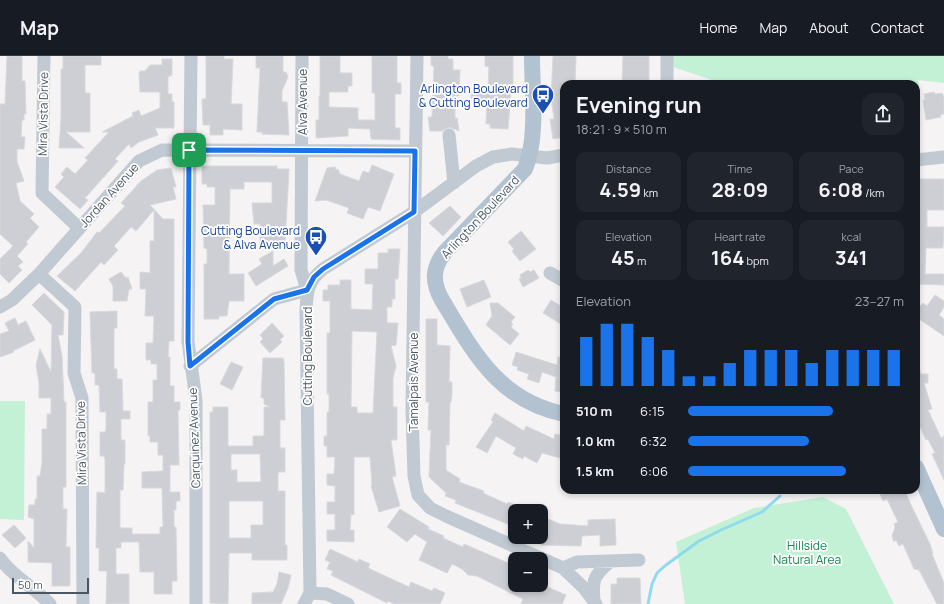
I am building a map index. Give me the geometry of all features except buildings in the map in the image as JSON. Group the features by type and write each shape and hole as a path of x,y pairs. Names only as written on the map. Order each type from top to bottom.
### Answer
{"main road":[{"name":"Arlington Boulevard","path":"532,56 531,156 525,169 439,260 435,267 435,285 442,300 471,348 491,374 509,390 535,405 560,413"},
{"path":"920,476 944,529"}],"street":[{"name":"Mira Vista Drive","path":"44,56 42,193 79,228"},
{"name":"Carquinez Avenue","path":"190,56 188,342 190,366 196,400 196,604"},
{"name":"Alva Avenue","path":"302,56 301,270 307,290"},
{"name":"Tamalpais Avenue","path":"417,56 412,415 414,476 418,494 430,508 562,568 584,588 595,603"},
{"path":"667,56 667,80"},
{"path":"449,135 454,183"},
{"name":"Jordan Avenue","path":"0,307 12,300 39,274 139,161 162,150 415,151"},
{"name":"Cutting Boulevard","path":"307,598 307,290 314,277 323,269 414,212 476,166 493,157 512,154 547,158 560,156"},
{"path":"920,160 944,157"},
{"path":"550,273 560,279"},
{"name":"Mira Vista Drive","path":"39,274 75,307 74,373 82,398 83,604"},
{"path":"190,366 274,299 307,290"},
{"path":"562,568 577,562 639,560"},
{"path":"595,603 593,588 594,578 611,561"},
{"path":"2,565 37,590 50,604"},
{"path":"307,598 327,594 348,604"}],"green space":[{"path":"672,56 944,56 944,83 920,80 712,80 673,67"},
{"path":"0,401 25,401 24,520 0,519"},
{"name":"Hillside Natural Area","path":"823,497 846,509 894,604 685,604 676,542 754,508"}],"waterway":[{"path":"648,604 652,584 657,573 666,565 699,541 762,512 780,496"}],"place":[{"name":"Arlington Boulevard & Cutting Boulevard","path":"543,114"},
{"name":"Cutting Boulevard & Alva Avenue","path":"316,256"}],"route":[{"path":"189,150 415,151 414,212 323,269 314,277 307,290 291,296 282,296 274,299 190,366 188,342 189,150"}]}
